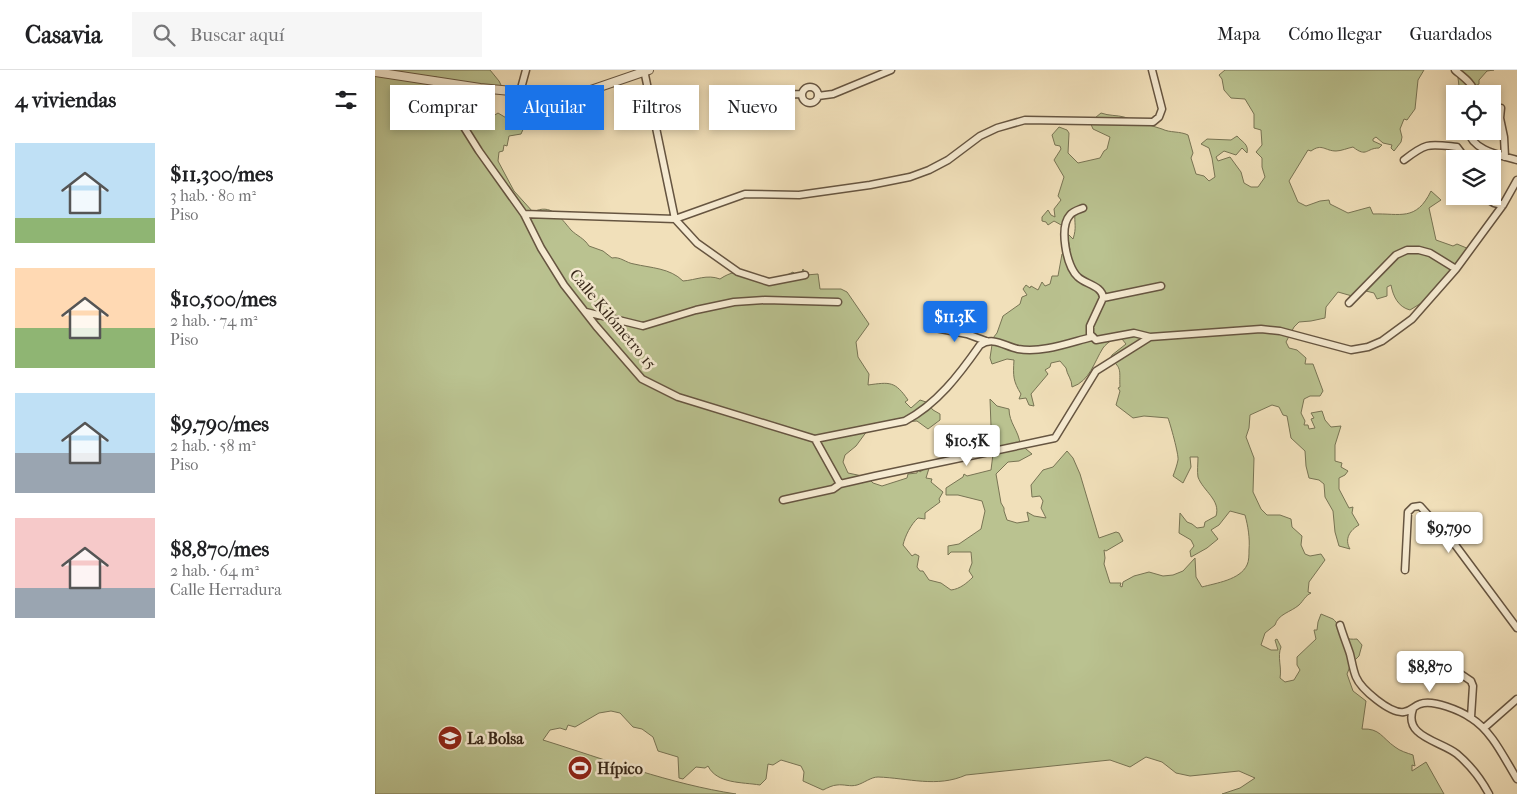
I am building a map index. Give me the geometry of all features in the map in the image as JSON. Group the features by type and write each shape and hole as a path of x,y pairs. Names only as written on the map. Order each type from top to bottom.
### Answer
{"street":[{"path":"522,85 526,70"},
{"path":"818,96 833,94 887,70"},
{"path":"524,214 675,219 745,194 799,195 910,177 948,160 980,136 997,128 1025,120 1153,122 1159,117 1162,108 1152,70"},
{"path":"1455,70 1471,85"},
{"path":"604,86 645,71 675,219 697,243 738,272 769,282 805,275"},
{"path":"375,72 412,74 435,82 505,90"},
{"name":"Calle Kilómetro 15","path":"435,82 479,151 524,214 541,248 565,286 642,379 678,397 815,439"},
{"path":"795,94 801,94 807,87 811,86 818,92 818,96 817,100 809,103 802,98 801,94"},
{"path":"1501,122 1505,157"},
{"path":"1472,140 1480,147 1517,160"},
{"path":"1404,160 1415,151 1430,144 1457,148 1459,150"},
{"path":"930,327 967,334 1017,349 1038,350 1092,337 1098,339 1134,333 1150,337 1261,329 1280,331 1351,350 1368,347 1396,332 1412,319 1456,269 1503,205 1517,180"},
{"path":"1083,208 1071,214 1066,221 1065,244 1071,270 1078,278 1100,289 1102,292 1103,298 1090,326 1089,332 1092,337"},
{"path":"1349,303 1397,255 1407,250 1419,250 1430,253 1456,269"},
{"path":"1103,298 1161,286"},
{"path":"586,312 643,326 696,310 733,302 765,300 838,302"},
{"path":"783,500 833,489 840,484 875,476 1055,438 1096,371 1150,337"},
{"path":"840,484 815,439 905,421 923,410 952,383 980,345 986,341"},
{"path":"1405,570 1408,512 1417,505 1425,510 1456,546 1517,628"},
{"path":"1340,626 1356,679 1377,701 1396,711 1403,712 1413,709 1422,703 1455,709 1471,717 1484,728 1517,779"},
{"path":"1434,656 1471,681 1473,686 1471,717"},
{"path":"1484,728 1517,700"},
{"path":"1413,709 1411,722 1419,734 1457,753 1478,776 1489,794"}],"green space":[{"path":"375,70 490,70 503,89 495,89 495,85 390,85 390,130 495,130 495,115 498,113 505,117 505,130 523,130 521,134 509,136 507,146 504,145 503,151 499,152 498,161 514,191 533,212 545,209 550,210 589,246 603,251 612,258 666,271 683,281 706,277 720,279 741,272 774,279 793,272 800,277 803,269 806,275 818,274 820,289 841,289 847,292 869,324 856,342 858,357 869,374 868,385 891,384 899,389 908,400 905,402 911,408 920,400 926,402 933,410 940,414 940,420 928,429 917,421 901,422 867,431 856,446 845,455 843,462 848,473 867,477 873,483 882,486 907,478 908,474 917,473 918,468 920,472 930,465 926,478 932,479 931,482 943,492 939,499 940,502 925,513 925,519 918,518 915,521 903,545 912,556 915,554 919,556 917,567 920,571 923,571 929,580 941,583 951,590 960,587 973,577 969,571 972,563 971,552 951,552 948,555 948,546 959,544 981,529 985,511 982,501 958,495 946,495 946,488 963,477 964,474 967,476 991,470 994,446 997,440 991,426 990,399 997,406 1009,409 1020,444 1032,454 1019,461 1008,462 996,474 1001,503 1007,520 1017,523 1029,521 1027,512 1034,516 1046,518 1041,508 1043,501 1040,496 1032,497 1031,485 1043,470 1053,467 1067,451 1073,458 1080,474 1099,538 1116,532 1119,533 1123,541 1106,551 1104,550 1104,564 1110,583 1121,583 1120,586 1122,587 1123,582 1134,576 1149,572 1163,576 1173,575 1183,571 1195,558 1196,577 1202,587 1221,582 1239,574 1244,570 1248,562 1249,537 1245,515 1230,511 1219,525 1211,530 1218,539 1191,557 1190,551 1194,546 1191,540 1179,533 1180,513 1187,522 1197,528 1204,527 1205,522 1216,516 1216,505 1198,477 1198,457 1190,457 1191,467 1183,483 1173,476 1178,457 1168,418 1144,416 1133,418 1116,405 1120,391 1118,388 1120,387 1119,368 1110,359 1112,355 1126,344 1122,339 1112,340 1106,345 1087,376 1072,387 1066,368 1060,361 1051,363 1050,367 1045,370 1048,374 1031,394 1034,406 1029,405 1026,398 1019,399 1021,394 1014,378 1014,360 1007,359 992,364 990,358 993,338 997,333 1003,316 1020,304 1022,297 1027,295 1023,289 1026,285 1038,290 1042,282 1045,286 1050,284 1052,276 1058,276 1062,254 1070,250 1067,233 1073,239 1075,212 1063,226 1054,221 1048,225 1042,221 1042,217 1048,210 1055,217 1054,209 1061,200 1058,196 1064,177 1054,160 1061,149 1060,146 1055,145 1052,135 1059,127 1067,130 1069,133 1068,153 1078,163 1100,158 1107,149 1110,137 1093,129 1090,122 1101,113 1124,117 1188,135 1193,153 1191,158 1196,174 1204,176 1209,181 1215,177 1212,158 1209,148 1201,144 1207,139 1231,140 1237,136 1246,145 1247,153 1242,148 1236,155 1224,151 1216,157 1218,161 1230,157 1241,172 1244,183 1251,187 1258,187 1265,177 1262,158 1256,152 1262,145 1261,130 1254,128 1254,114 1245,99 1231,98 1224,90 1222,79 1219,75 1225,70 1424,70 1418,80 1415,109 1407,120 1404,119 1400,129 1401,142 1394,151 1391,148 1392,145 1383,143 1376,137 1373,141 1382,145 1379,148 1364,152 1353,147 1340,151 1332,151 1321,147 1311,151 1308,150 1289,181 1298,202 1306,206 1329,200 1330,204 1348,213 1370,207 1373,214 1407,214 1419,208 1431,191 1441,200 1429,208 1436,240 1453,246 1457,244 1469,249 1423,302 1410,310 1402,306 1397,300 1391,285 1387,287 1387,296 1377,299 1374,293 1366,291 1352,296 1338,292 1326,307 1325,318 1299,322 1286,342 1289,348 1297,350 1306,358 1305,364 1313,364 1323,391 1320,396 1310,396 1304,399 1301,413 1305,421 1304,425 1308,425 1309,429 1315,428 1311,419 1314,418 1311,413 1322,411 1325,420 1331,427 1341,426 1335,445 1335,461 1342,463 1341,467 1348,471 1339,478 1339,489 1349,508 1353,507 1352,513 1359,525 1349,535 1348,545 1350,549 1339,546 1335,532 1333,511 1325,497 1324,484 1319,480 1309,478 1305,451 1291,438 1287,416 1283,415 1279,407 1272,405 1250,415 1246,437 1254,458 1253,492 1261,509 1267,515 1280,515 1291,519 1292,527 1302,536 1301,545 1305,554 1310,556 1321,554 1325,560 1309,582 1308,592 1311,593 1299,605 1279,618 1275,625 1265,633 1261,645 1271,650 1278,650 1275,640 1277,639 1281,647 1279,655 1280,678 1285,682 1294,680 1300,670 1297,665 1297,657 1316,639 1314,630 1317,630 1321,614 1333,619 1343,636 1357,639 1362,645 1359,656 1351,664 1347,674 1353,691 1366,701 1362,729 1377,732 1397,748 1413,755 1415,766 1412,765 1412,771 1426,762 1444,794 1222,794 1240,788 1255,778 1239,771 1190,776 1176,773 1162,762 1146,757 1130,767 1110,760 966,775 955,779 933,782 878,777 857,785 835,785 823,790 803,781 804,772 801,766 781,760 773,765 768,764 766,779 760,785 724,779 712,772 708,766 705,768 696,767 683,779 679,778 678,757 658,751 653,737 642,729 633,727 620,713 611,711 599,713 575,727 568,725 566,730 560,728 550,730 543,740 663,778 736,794 375,794"},
{"path":"1457,70 1494,70 1487,71 1477,85 1459,85"}],"place":[{"name":"La Bolsa","path":"450,738"},
{"name":"Hípico","path":"580,768"}]}
